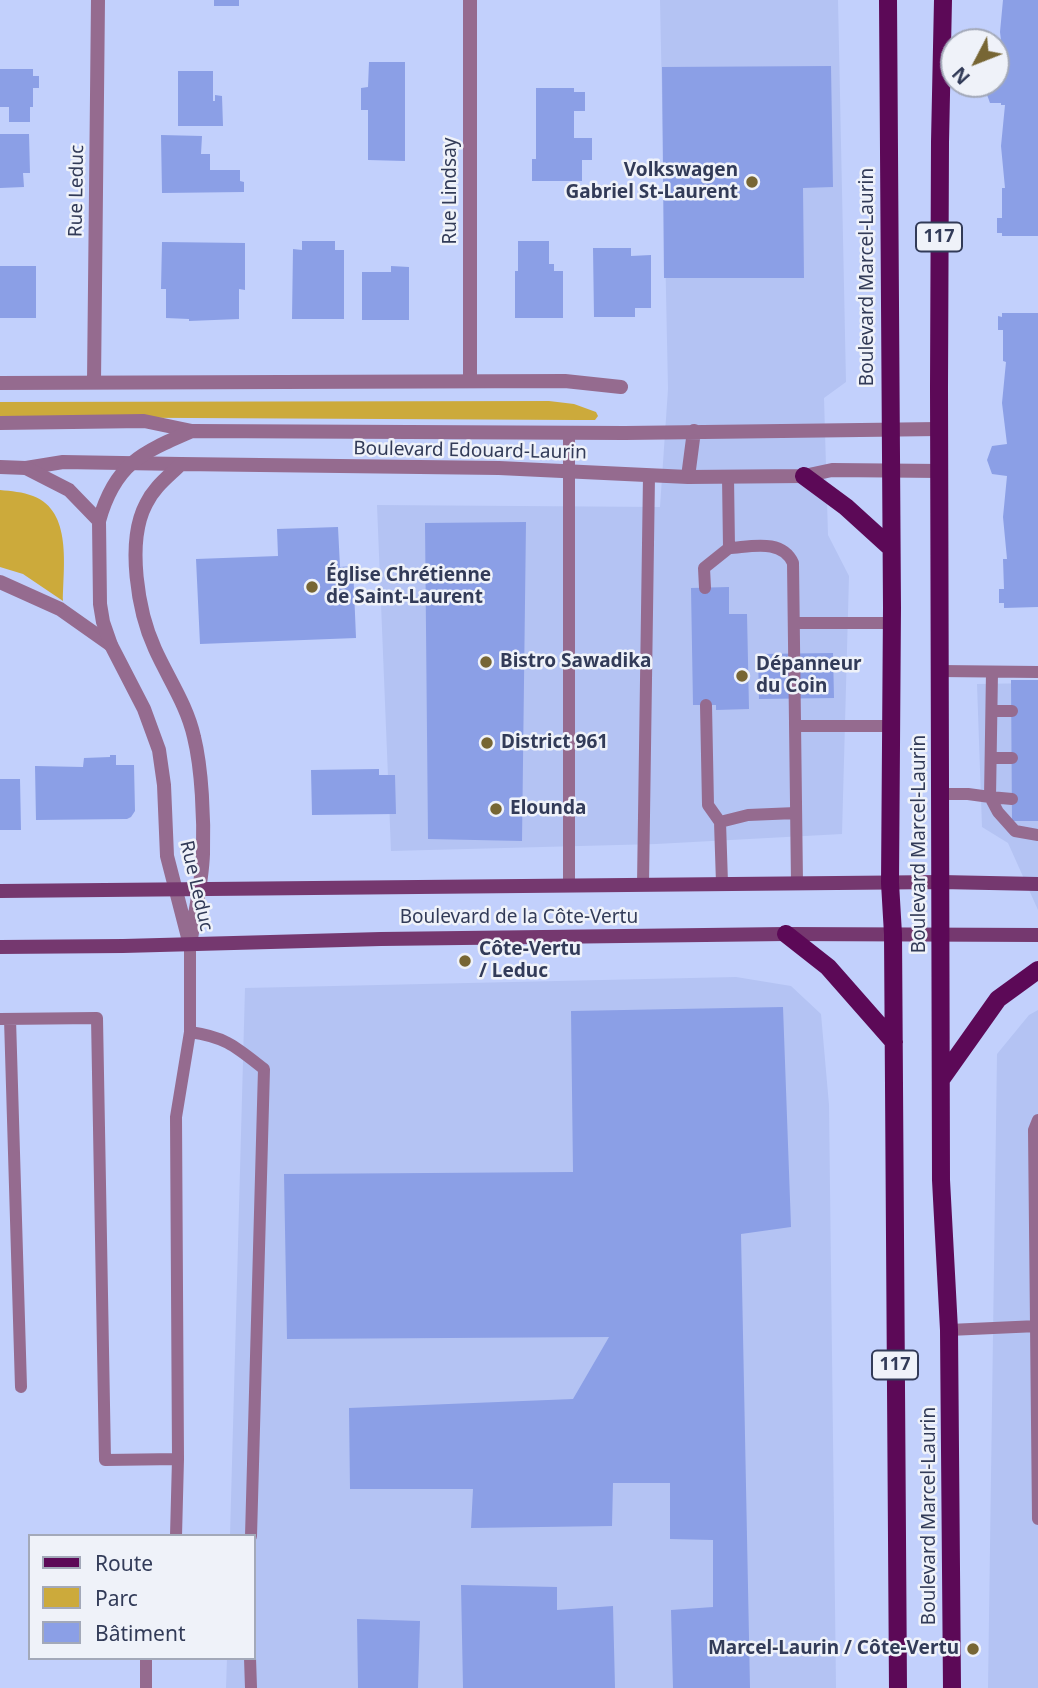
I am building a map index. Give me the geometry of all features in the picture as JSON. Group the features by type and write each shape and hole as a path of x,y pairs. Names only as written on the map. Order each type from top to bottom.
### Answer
{"main road":[{"name":"Boulevard Marcel-Laurin","path":"888,0 892,623 890,883 893,934 898,1688"},
{"name":"Boulevard Marcel-Laurin","path":"943,0 939,429 941,1180 949,1330 952,1688"},
{"path":"804,476 857,515 890,547"},
{"name":"Boulevard de la Côte-Vertu","path":"0,891 722,883 1038,884"},
{"path":"786,934 828,967 894,1042"},
{"name":"Boulevard de la Côte-Vertu","path":"0,947 381,939 1038,934"},
{"path":"942,1078 998,999 1038,970"}],"street":[{"name":"Rue Leduc","path":"94,382 98,0"},
{"name":"Rue Lindsay","path":"470,0 470,381"},
{"path":"0,383 470,381 588,382 621,387"},
{"name":"Boulevard Edouard-Laurin","path":"0,423 144,421 192,431 939,429"},
{"name":"Rue Leduc","path":"190,945 165,843 164,785 159,750 144,709 111,645 100,604 99,522 108,495 120,476 133,463 151,449 192,431"},
{"path":"688,477 694,431"},
{"name":"Boulevard Edouard-Laurin","path":"0,467 26,468 63,461 569,470 688,477 804,476 832,470 940,471"},
{"name":"Rue Leduc","path":"181,464 156,488 144,506 138,526 137,573 138,596 148,632 178,693 194,736 198,759 203,855 190,945"},
{"path":"26,468 69,490 99,522"},
{"path":"0,582 60,610 111,645"}],"lane":[{"path":"569,432 569,885"},
{"path":"643,884 649,476"},
{"path":"728,477 729,548"},
{"path":"705,588 704,568 729,548 769,546 786,552 793,563 797,883"},
{"path":"794,623 892,623"},
{"path":"940,671 1038,672"},
{"path":"992,672 990,797 998,812 1015,831 1038,835"},
{"path":"706,705 708,805 720,822 722,883"},
{"path":"992,711 1012,711"},
{"path":"795,726 891,726"},
{"path":"991,758 1012,758"},
{"path":"939,794 1012,799"},
{"path":"720,822 748,814 796,813"},
{"path":"176,1534 176,1116 190,1032 190,945"},
{"path":"21,1387 5,1019 97,1018 105,1460 178,1459"},
{"path":"190,1032 215,1035 231,1043 264,1069 251,1534"},
{"path":"1038,1120 1034,1130 1038,1519"},
{"path":"949,1330 1036,1326"},
{"path":"146,1660 146,1688"},
{"path":"250,1660 251,1688"}],"shaded area":[{"path":"660,0 838,0 846,382 824,398 828,535 849,576 842,834 656,844 391,851 377,505 660,507 668,389"},
{"path":"1038,683 1038,910 1008,843 982,827 977,684"},
{"path":"736,977 791,986 821,1014 829,1105 836,1688 226,1688 227,1660 256,1660 256,1534 230,1534 245,988"},
{"path":"1038,1010 1038,1688 988,1688 997,1054 1029,1015"}],"green space":[{"path":"549,401 574,404 596,412 598,416 595,420 0,417 0,402"},
{"path":"0,490 33,496 46,503 55,514 63,542 63,601 23,574 0,567"}],"building":[{"path":"214,0 239,0 239,6 214,6"},
{"path":"1003,0 1038,0 1038,236 1002,236 1002,233 997,233 997,218 1002,218 1002,188 1005,188 1001,146 1005,105 990,103 988,98 1010,98 1010,28 1000,28"},
{"path":"369,62 405,62 405,161 368,160 368,110 361,110 361,88 368,87"},
{"path":"831,66 833,187 803,188 804,278 664,278 662,67"},
{"path":"0,69 33,69 33,76 39,76 39,88 33,88 30,122 9,122 9,107 0,107"},
{"path":"178,71 213,71 213,101 215,95 222,96 223,126 178,126"},
{"path":"536,88 574,88 574,92 585,92 585,111 574,111 574,138 592,138 592,160 582,160 582,181 532,181 532,159 536,159"},
{"path":"0,134 29,134 30,173 23,173 24,187 0,188"},
{"path":"161,135 202,136 201,154 210,154 210,170 240,170 244,192 162,193"},
{"path":"302,241 335,241 335,250 344,250 344,319 292,319 293,249 302,250"},
{"path":"518,241 549,241 549,264 554,264 554,271 563,271 563,318 515,318"},
{"path":"162,242 245,243 245,290 239,289 239,319 189,321 166,318 166,289 161,289"},
{"path":"593,248 631,248 631,256 651,255 651,308 635,308 635,317 594,317"},
{"path":"0,266 36,266 36,318 0,318"},
{"path":"391,266 409,267 409,320 362,320 362,272 391,272"},
{"path":"1002,313 1038,313 1038,607 1004,608 1004,603 999,603 999,589 1004,589 1003,559 1007,559 1003,517 1007,476 992,474 987,460 992,446 1007,444 1002,403 1006,362 1003,361 1003,330 998,330 998,316 1002,317"},
{"path":"526,522 522,841 428,839 425,523"},
{"path":"338,527 340,567 353,566 356,638 200,644 196,559 278,556 277,529"},
{"path":"729,587 729,614 747,614 749,709 716,710 716,705 693,705 691,588"},
{"path":"833,653 834,698 759,699 758,654"},
{"path":"1011,680 1038,680 1038,821 1012,821"},
{"path":"116,755 116,765 134,765 135,811 131,817 36,820 35,766 83,767 84,758"},
{"path":"379,769 379,775 395,775 396,814 312,815 311,770"},
{"path":"0,779 20,779 21,830 0,830"},
{"path":"783,1007 791,1227 741,1234 750,1688 673,1688 671,1610 713,1607 713,1540 670,1539 670,1483 613,1483 612,1526 471,1528 473,1489 350,1489 349,1408 573,1399 609,1337 287,1339 284,1174 573,1172 571,1011"},
{"path":"461,1585 557,1587 557,1610 613,1606 615,1688 463,1688"},
{"path":"357,1619 420,1621 418,1688 358,1688"}],"place":[{"name":"Volkswagen Gabriel St-Laurent","path":"752,182"},
{"name":"Église Chrétienne de Saint-Laurent","path":"312,587"},
{"name":"Bistro Sawadika","path":"486,662"},
{"name":"Dépanneur du Coin","path":"742,676"},
{"name":"District 961","path":"487,743"},
{"name":"Elounda","path":"496,809"},
{"name":"Côte-Vertu / Leduc","path":"465,961"},
{"name":"Marcel-Laurin / Côte-Vertu","path":"973,1649"}]}
